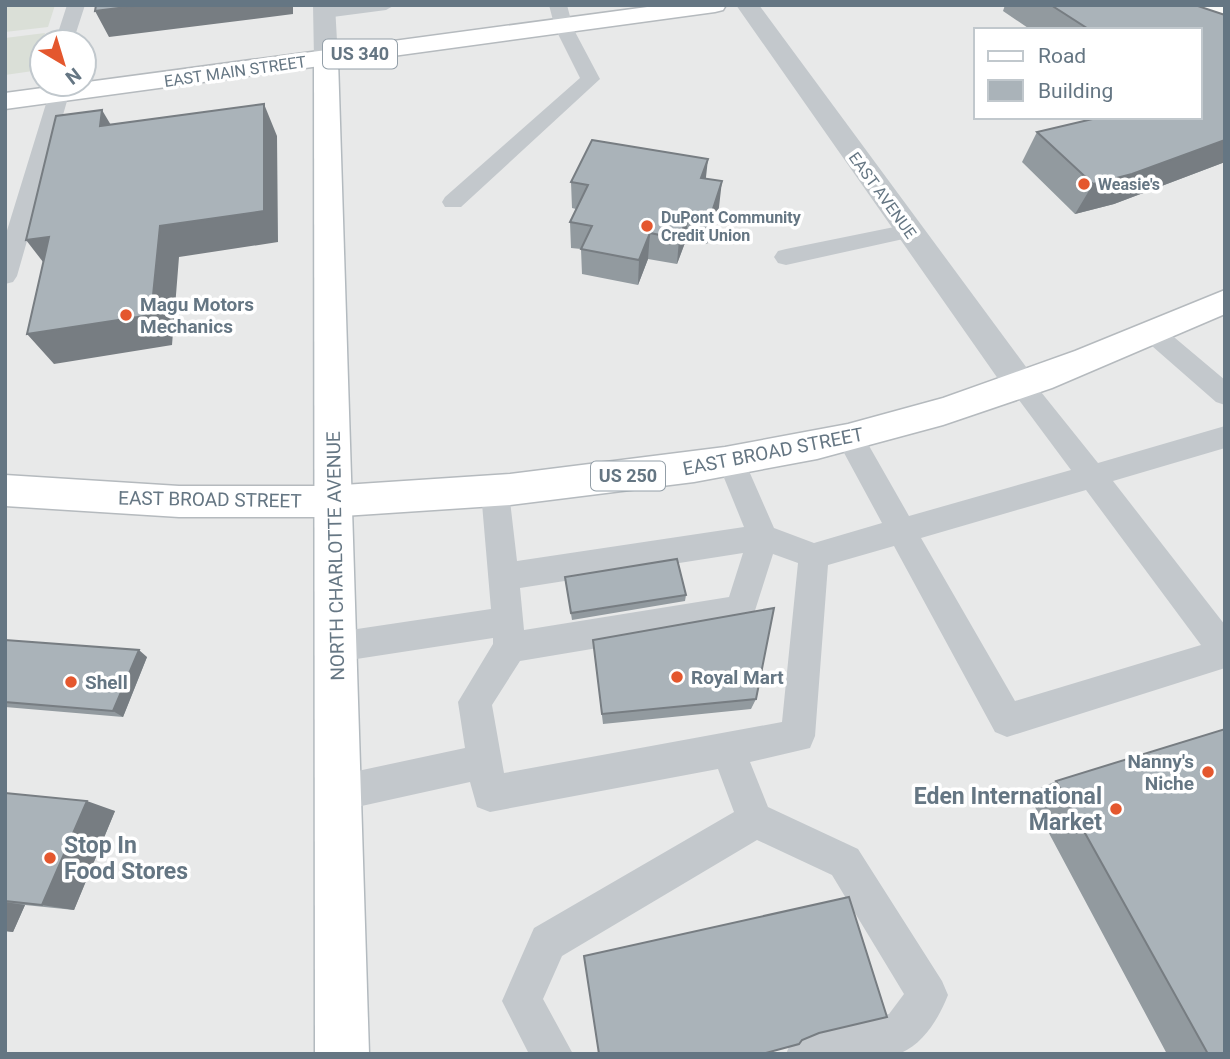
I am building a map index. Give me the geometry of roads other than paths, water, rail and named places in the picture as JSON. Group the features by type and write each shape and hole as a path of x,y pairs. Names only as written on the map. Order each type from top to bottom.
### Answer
{"main road":[{"name":"EAST MAIN STREET","path":"98,86 326,59 561,17 715,5"},
{"name":"NORTH CHARLOTTE AVENUE","path":"326,59 342,1054"},
{"name":"EAST MAIN STREET","path":"5,101 28,96"},
{"name":"EAST BROAD STREET","path":"5,490 233,503 335,502 495,492 732,463 850,438 938,413 1153,333 1225,300"}],"street":[{"name":"EAST AVENUE","path":"747,5 1020,384"},
{"path":"324,9 326,59"}],"lane":[{"path":"69,28 76,5"},
{"path":"324,9 386,5"},
{"path":"453,202 590,79 561,17"},
{"path":"5,276 51,98"},
{"path":"786,257 909,231"},
{"path":"1153,333 1225,395"},
{"path":"850,438 1007,720 1225,652 1020,384"},
{"path":"503,577 763,537 814,556 1225,437"},
{"path":"337,647 509,634 741,610 763,537 732,463"},
{"path":"495,492 509,634 475,702 490,794 798,736 814,556"},
{"path":"728,750 755,820 845,862 928,995 901,1032 807,1054"},
{"path":"339,793 485,761"},
{"path":"552,1054 522,1002 548,942 755,820"}],"place":[{"name":"Weasie's","path":"1084,184"},
{"name":"DuPont Community Credit Union","path":"647,226"},
{"name":"Magu Motors Mechanics","path":"126,315"},
{"name":"Royal Mart","path":"677,677"},
{"name":"Shell","path":"71,682"},
{"name":"Nanny's Niche","path":"1208,772"},
{"name":"Eden International Market","path":"1116,809"},
{"name":"Stop In Food Stores","path":"50,858"}]}
